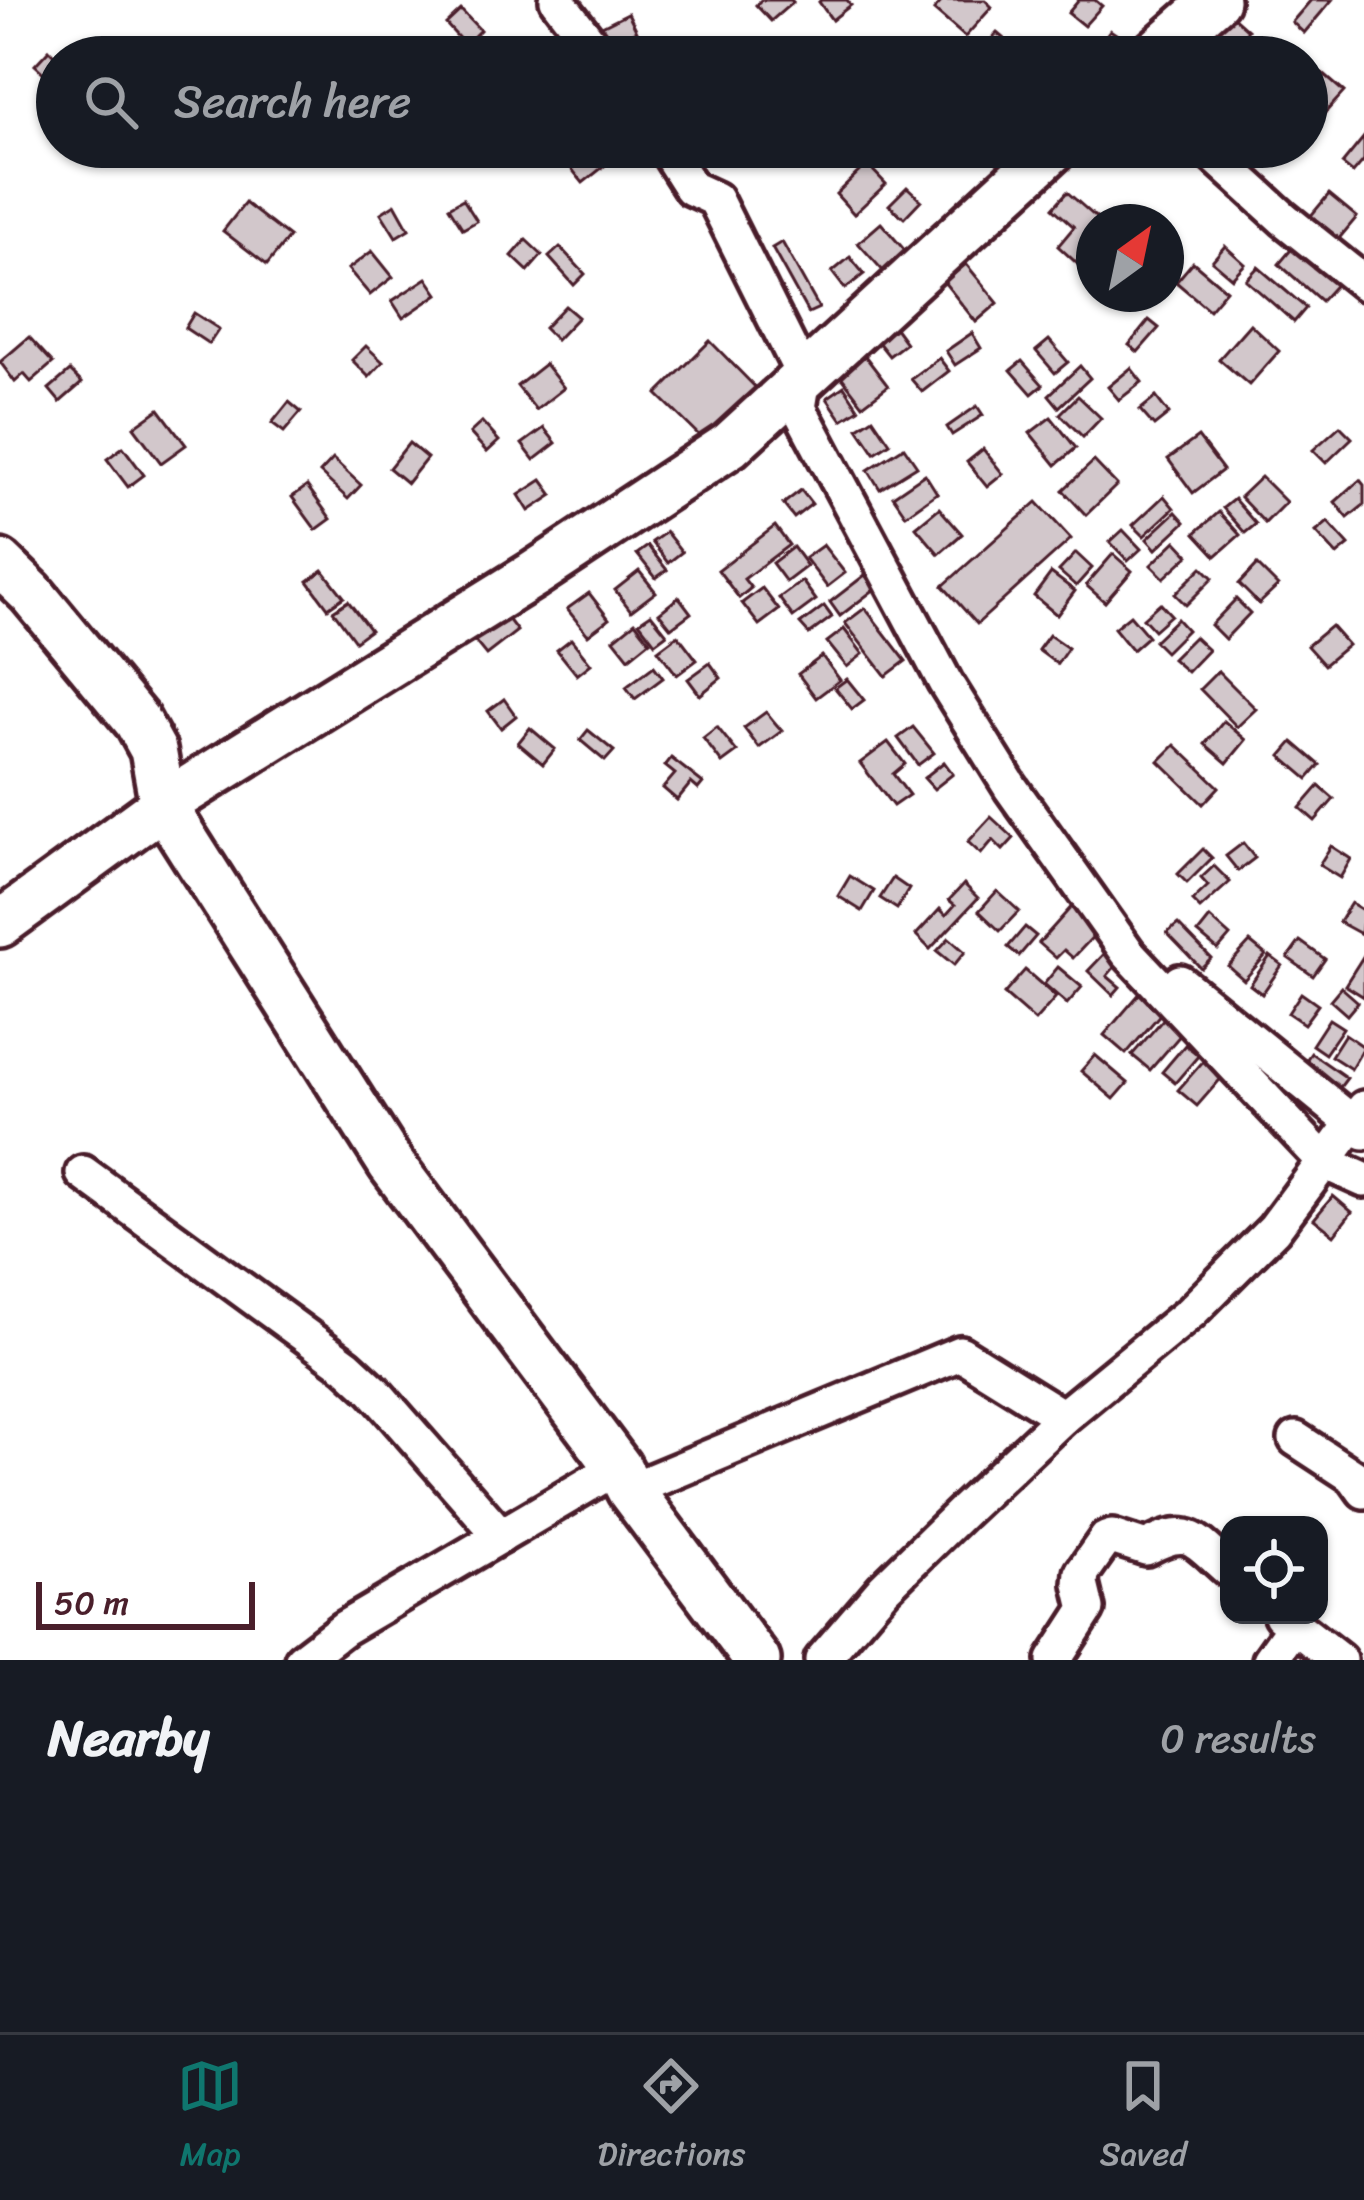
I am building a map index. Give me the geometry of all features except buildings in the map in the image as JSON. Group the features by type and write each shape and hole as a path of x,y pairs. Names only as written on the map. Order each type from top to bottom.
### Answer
{"street":[{"path":"557,0 585,36"},
{"path":"1170,36 1197,7"},
{"path":"678,168 691,188 715,199 804,377 799,408 945,682 1011,788 1128,953 1326,1163 1364,1180"},
{"path":"0,925 164,806 533,575 730,445 1032,168"},
{"path":"1228,168 1364,283"},
{"path":"0,563 31,593 137,721 153,750 164,806 391,1164 757,1660"},
{"path":"822,1660 884,1588 1063,1417 1191,1312 1274,1228 1360,1122 1095,908"},
{"path":"83,1173 347,1366 501,1536"},
{"path":"302,1660 344,1628 501,1536 624,1479 960,1353 1063,1417"},
{"path":"1296,1438 1354,1477 1364,1491"},
{"path":"1054,1660 1087,1610 1082,1573 1106,1539 1146,1548 1169,1534 1179,1534 1220,1562"},
{"path":"1270,1660 1287,1624"},
{"path":"1292,1624 1339,1660"}]}
